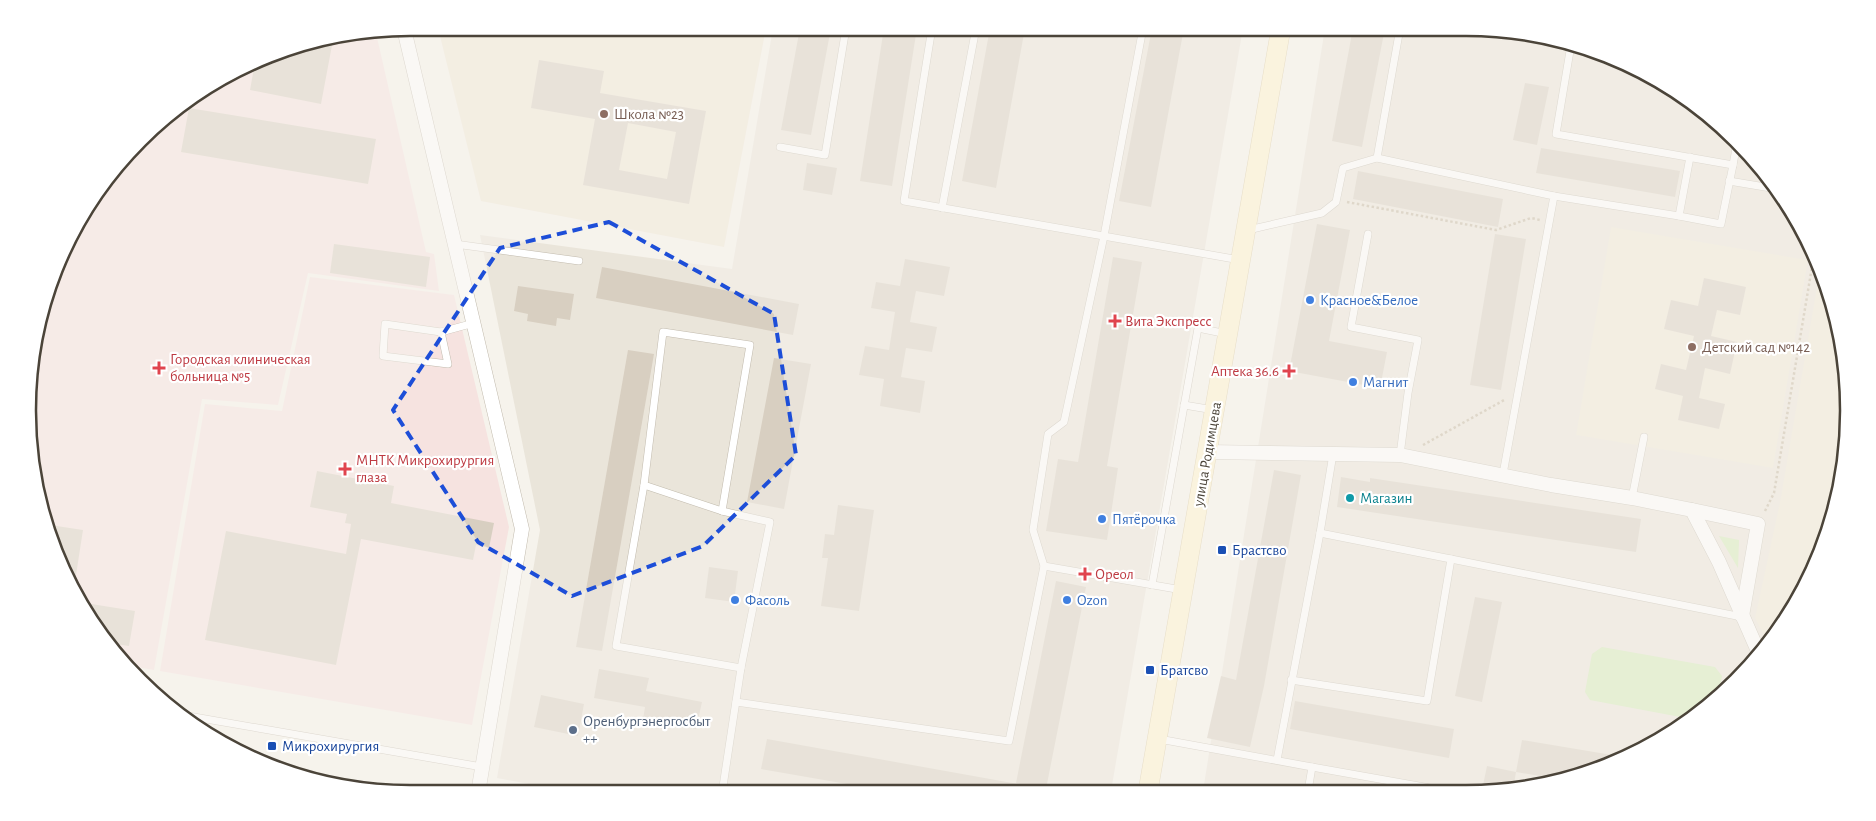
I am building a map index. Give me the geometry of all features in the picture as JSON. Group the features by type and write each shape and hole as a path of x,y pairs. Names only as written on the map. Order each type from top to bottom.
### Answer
{"street":[{"path":"406,36 522,529 479,785"},
{"name":"улица Родимцева","path":"1149,785 1281,36"},
{"path":"1207,452 1333,454 1401,449 1551,485 1632,498 1758,524 1742,617"},
{"path":"1692,510 1719,562 1756,646"}],"lane":[{"path":"780,148 825,155 845,36"},
{"path":"931,36 904,201 1241,260"},
{"path":"942,208 974,36"},
{"path":"736,702 1009,741 1044,566 1033,530 1048,434 1064,422 1104,236 1142,36"},
{"path":"1377,158 1399,36"},
{"path":"1571,52 1556,134 1733,165"},
{"path":"1246,231 1322,213 1336,202 1343,168 1377,158 1554,196 1721,224 1735,152"},
{"path":"1679,216 1690,157"},
{"path":"1730,181 1765,187"},
{"path":"1503,474 1554,196"},
{"path":"1368,234 1352,327 1418,340 1408,393 1401,449"},
{"path":"455,244 579,261"},
{"path":"441,332 448,364 383,356 386,324 441,332 474,323"},
{"path":"1152,585 1198,328 1228,334"},
{"path":"722,510 750,344 663,332 644,485 616,646 741,668"},
{"path":"1184,405 1214,410"},
{"path":"1632,498 1644,437"},
{"path":"1277,760 1333,454"},
{"path":"644,485 722,510 770,522 741,668 723,785"},
{"path":"1320,533 1742,617"},
{"path":"1291,680 1426,701 1451,559"},
{"path":"1044,566 1183,590"},
{"path":"197,717 482,767"},
{"path":"1157,738 1413,785"},
{"path":"1309,785 1312,767"}],"path":[{"path":"1336,199 1496,230 1531,218 1549,223"},
{"path":"1758,524 1774,493 1812,269"},
{"path":"1401,449 1423,445 1504,399 1517,399"}],"highlighted area":[{"path":"609,222 774,314 796,455 703,546 572,596 478,542 393,410 500,248"}],"shaded area":[{"name":"Школа №23","path":"440,36 764,36 724,247 481,201"},
{"path":"772,36 1242,36 1112,785 534,785 497,778 540,530 480,235 732,269"},
{"path":"1324,36 1466,36 1514,39 1539,43 1586,56 1609,65 1653,86 1673,99 1712,129 1730,146 1747,164 1777,203 1790,223 1811,267 1820,290 1833,337 1837,362 1840,410 1837,459 1833,484 1820,531 1811,554 1790,598 1777,618 1747,657 1730,675 1712,692 1673,722 1653,735 1609,756 1562,772 1514,782 1466,785 1204,785"},
{"name":"Городская клиническая больница №5","path":"377,38 426,252 434,254 439,291 308,273 278,405 202,399 154,670 139,667 129,657 86,598 56,531 43,484 37,435 37,386 43,337 56,290 75,245 99,203 129,164 164,129 183,114 223,86 267,65 290,56 337,43"},
{"name":"Детский сад №142","path":"1611,227 1808,260 1773,468 1576,435"},
{"name":"МНТК Микрохирургия глаза","path":"310,277 454,295 509,527 472,725 160,671 205,404 282,411"},
{"path":"1817,284 1833,337 1837,362 1840,410 1837,459 1827,507 1811,554 1790,598 1764,635 1755,618 1780,502"}],"green space":[{"path":"1719,536 1739,540 1738,568"},
{"path":"1602,647 1715,667 1722,676 1721,684 1680,717 1590,700 1585,692 1592,654"}],"building":[{"path":"799,36 830,36 811,135 781,130"},
{"path":"883,36 916,36 892,186 860,181"},
{"path":"989,36 1024,36 996,188 962,181"},
{"path":"1150,36 1183,36 1151,207 1119,201"},
{"path":"1352,36 1383,36 1362,147 1332,141"},
{"path":"332,44 321,104 250,90 253,71 290,56"},
{"path":"539,60 604,71 600,93 706,111 689,204 583,185 595,119 531,108","holes":["628,123 676,132 667,179 619,170"]},
{"path":"1525,83 1549,87 1537,145 1513,140"},
{"path":"191,108 376,139 368,184 181,152 189,110"},
{"path":"1541,148 1680,171 1675,197 1536,173"},
{"path":"807,163 837,168 832,195 803,190"},
{"path":"1358,171 1503,199 1498,227 1353,199"},
{"path":"1317,224 1350,230 1329,341 1387,352 1380,388 1289,371"},
{"path":"1495,234 1526,239 1501,390 1470,385"},
{"path":"334,244 430,257 426,287 330,273"},
{"path":"1113,257 1142,262 1107,466 1118,468 1107,540 1046,531 1058,459 1078,462"},
{"path":"905,259 950,267 944,296 916,291 910,322 937,327 932,352 906,348 901,377 925,381 920,413 880,406 884,379 859,375 865,346 889,350 895,312 871,308 876,282 900,286"},
{"path":"602,267 799,304 793,335 596,298"},
{"path":"1704,278 1746,287 1740,315 1717,310 1711,336 1737,342 1730,374 1705,368 1699,398 1725,404 1719,429 1678,420 1683,396 1655,389 1661,364 1686,370 1694,336 1664,329 1671,300 1698,306"},
{"path":"518,286 574,294 570,320 557,318 556,326 527,321 528,314 514,311"},
{"path":"628,350 654,354 602,651 576,647"},
{"path":"774,358 811,364 784,509 747,502"},
{"path":"1274,470 1301,475 1264,686 1250,747 1207,738 1221,676 1236,680"},
{"path":"317,471 394,486 391,503 494,523 489,548 476,545 473,560 361,539 336,665 205,640 226,531 346,554 351,524 345,523 347,514 310,507"},
{"path":"1341,477 1370,482 1370,478 1641,519 1636,552 1337,507"},
{"path":"838,505 874,510 859,611 821,606 828,558 822,558 825,534 834,535"},
{"path":"54,526 83,530 76,577"},
{"path":"709,567 738,571 734,602 705,598"},
{"path":"1056,581 1086,587 1047,785 1016,783"},
{"path":"1475,597 1502,602 1482,702 1455,696"},
{"path":"90,604 135,611 129,646 119,645"},
{"path":"599,669 649,678 646,691 702,702 696,729 643,719 645,707 594,698"},
{"path":"541,695 584,704 578,736 534,727"},
{"path":"1295,701 1454,729 1449,758 1290,729"},
{"path":"767,739 1024,785 853,785 761,769"},
{"path":"1522,740 1611,755 1586,765 1544,777 1516,772"},
{"path":"1487,766 1516,772 1514,782 1483,784"}],"place":[{"name":"Школа №23","path":"604,114"},
{"name":"Красное&Белое","path":"1310,300"},
{"name":"Вита Экспресс","path":"1115,321"},
{"name":"Детский сад №142","path":"1692,347"},
{"name":"Городская клиническая больница №5","path":"159,368"},
{"name":"Аптека 36.6","path":"1289,371"},
{"name":"Магнит","path":"1353,382"},
{"name":"МНТК Микрохирургия глаза","path":"345,469"},
{"name":"Магазин","path":"1350,498"},
{"name":"Пятёрочка","path":"1102,519"},
{"name":"Брастсво","path":"1222,550"},
{"name":"Ореол","path":"1085,574"},
{"name":"Фасоль","path":"735,600"},
{"name":"Ozon","path":"1067,600"},
{"name":"Братсво","path":"1150,670"},
{"name":"Оренбургэнергосбыт ++","path":"573,730"},
{"name":"Микрохирургия","path":"272,746"}]}
